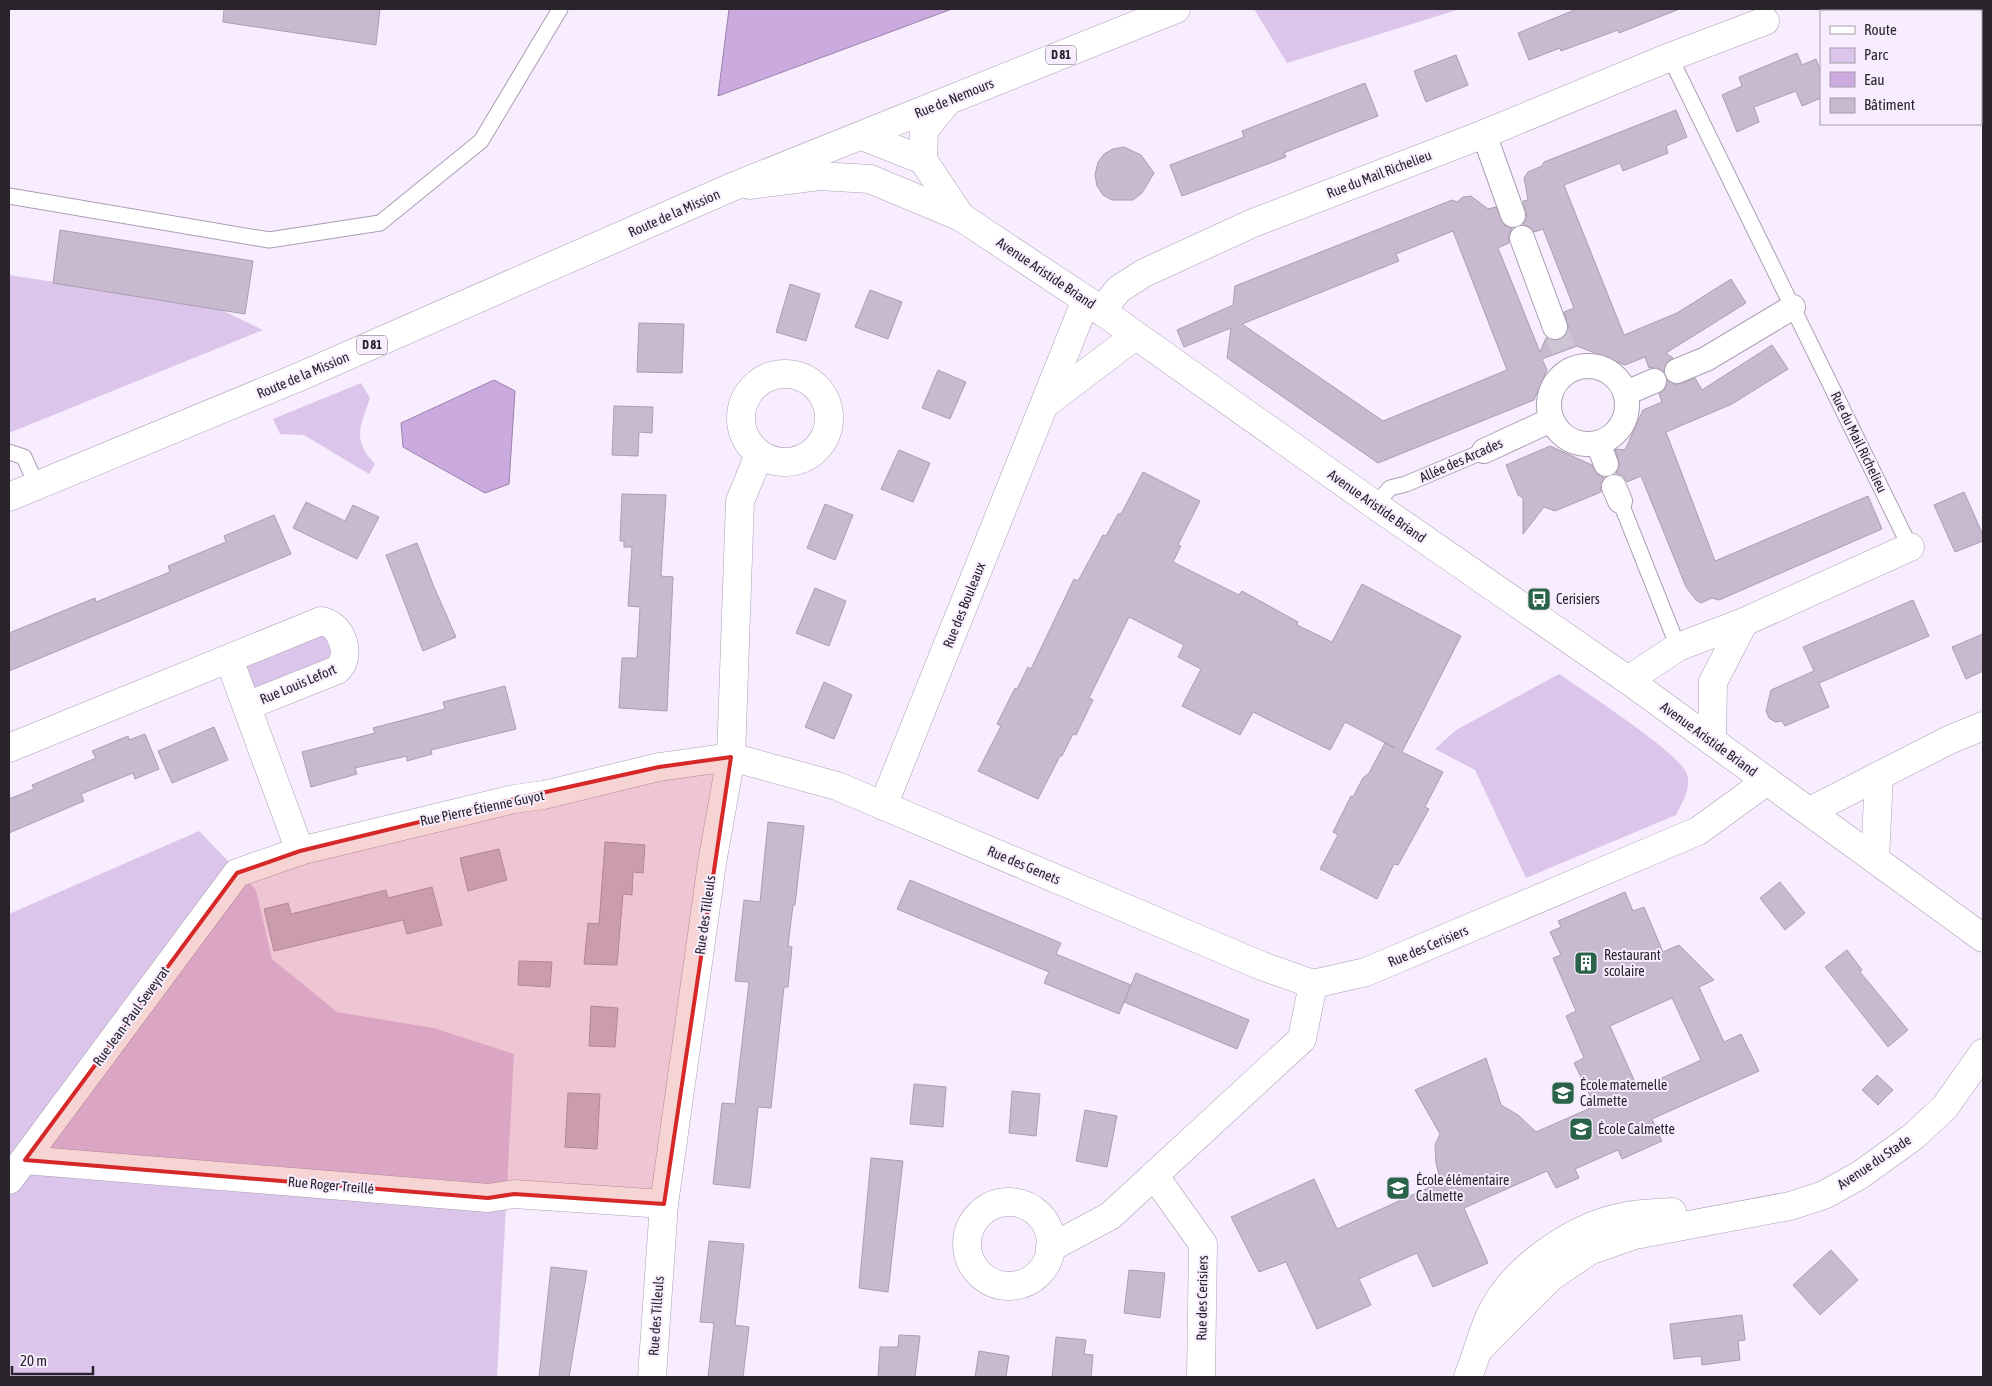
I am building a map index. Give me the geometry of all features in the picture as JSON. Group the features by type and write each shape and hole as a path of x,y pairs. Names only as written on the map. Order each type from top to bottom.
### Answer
{"street":[{"name":"Rue de Nemours","path":"732,187 1176,9"},
{"name":"Rue du Mail Richelieu","path":"1093,306 1144,273 1253,223 1484,134 1670,57 1765,21"},
{"path":"947,102 924,130 923,160 961,218"},
{"path":"1484,134 1513,215"},
{"path":"862,136 923,160"},
{"path":"862,136 870,180"},
{"name":"Avenue Aristide Briand","path":"732,187 820,176 870,180 961,218 1093,306 1375,505 1628,680 1983,938"},
{"name":"Route de la Mission","path":"9,497 299,377 732,187"},
{"path":"1522,238 1555,327"},
{"name":"Rue des Bouleaux","path":"882,806 1045,404 1093,306"},
{"path":"1677,371 1706,359 1793,307"},
{"path":"1045,404 1135,336"},
{"path":"1568,360 1604,368 1620,381 1626,393 1628,405 1626,418 1610,438 1602,454 1587,444 1566,437 1557,430 1548,408 1551,391 1561,376 1568,360"},
{"path":"1626,393 1654,381"},
{"name":"Allée des Arcades","path":"1484,451 1552,420"},
{"name":"Rue des Tilleuls","path":"652,1377 664,1204 711,873 731,757 740,501 759,454"},
{"name":"Rue du Mail Richelieu","path":"1628,680 1678,647 1744,622 1910,547"},
{"name":"Rue Louis Lefort","path":"9,748 321,621 329,622 338,630 347,654 344,664 337,670 247,706"},
{"path":"1712,741 1713,682 1744,622"},
{"name":"Rue Louis Lefort","path":"229,660 300,851"},
{"path":"1810,811 1948,740 1983,726"},
{"name":"Rue des Genets","path":"731,757 837,786 1253,962 1313,984"},
{"name":"Rue Pierre Étienne Guyot","path":"237,873 300,851 514,799 544,795 659,767 731,757"},
{"path":"1876,859 1879,776"},
{"name":"Rue des Cerisiers","path":"1313,984 1366,972 1698,831 1767,781"},
{"name":"Rue Jean-Paul Seveyrat","path":"17,1170 237,873"},
{"path":"1050,1248 1110,1216 1302,1039 1313,984"},
{"name":"Avenue du Stade","path":"1468,1377 1478,1350 1524,1301 1552,1276 1590,1250 1635,1235 1790,1206 1824,1195 1860,1175 1914,1136 1945,1107 1983,1053"},
{"name":"Rue Roger Treillé","path":"17,1170 488,1198 514,1194 664,1204"},
{"name":"Rue des Cerisiers","path":"1154,1175 1203,1244 1201,1377"}],"lane":[{"path":"9,196 269,240 380,223 481,141 560,9"},
{"name":"Rue du Mail Richelieu","path":"1670,57 1910,547"},
{"name":"Allée des Arcades","path":"1375,505 1390,488 1406,484 1484,451"},
{"path":"9,452 24,457 37,486"},
{"path":"1617,494 1678,647"}],"highlighted area":[{"path":"731,757 664,1204 514,1194 488,1198 25,1160 237,873 300,851 514,799 659,767"}],"green space":[{"path":"1254,9 1460,9 1287,63"},
{"path":"9,275 215,307 263,330 9,433"},
{"path":"361,383 370,398 363,417 360,433 363,448 375,464 369,474 304,435 280,434 273,419"},
{"path":"323,632 334,658 254,690 243,664"},
{"path":"1559,674 1665,750 1679,762 1686,772 1688,783 1684,800 1676,815 1526,878 1475,770 1435,749 1456,730"},
{"path":"199,831 256,890 272,959 337,1012 434,1028 514,1054 497,1377 9,1377 9,914"}],"water":[{"path":"729,9 952,9 718,96"},
{"path":"494,380 515,391 509,484 485,493 403,447 401,423"}],"building":[{"path":"224,9 380,9 376,45 223,22"},
{"path":"1577,9 1677,10 1619,33 1618,30 1561,51 1560,48 1529,60 1518,33"},
{"path":"1797,53 1802,65 1816,59 1820,70 1820,98 1802,106 1796,91 1754,107 1759,122 1737,132 1722,95 1742,86 1739,77"},
{"path":"1456,55 1468,85 1426,102 1414,71"},
{"path":"1365,83 1378,116 1284,153 1286,157 1182,196 1170,165 1244,137 1242,131"},
{"path":"1676,110 1687,137 1666,146 1668,153 1623,171 1620,163 1564,185 1624,335 1677,313 1731,279 1746,303 1666,353 1673,358 1666,363 1664,372 1656,367 1649,368 1645,357 1625,365 1577,346 1542,359 1547,370 1534,400 1378,463 1227,358 1231,328 1184,347 1177,330 1233,305 1235,286 1452,200 1457,202 1463,197 1471,196 1488,209 1496,207 1504,225 1512,228 1509,235 1509,243 1498,248 1540,352 1546,338 1559,340 1566,335 1569,329 1564,312 1574,308 1543,229 1534,232 1530,227 1523,225 1527,217 1523,201 1528,200 1524,178 1528,172 1542,166 1544,162","holes":["1453,231 1507,370 1383,421 1242,324 1399,261 1396,254"]},
{"path":"1124,147 1141,155 1154,173 1142,193 1133,200 1112,200 1103,195 1097,186 1095,175 1098,162 1104,154 1113,149"},
{"path":"60,230 253,261 245,314 53,283"},
{"path":"790,284 820,294 806,341 776,332"},
{"path":"870,290 902,302 888,339 855,327"},
{"path":"639,323 684,324 682,373 637,372"},
{"path":"1772,345 1788,369 1732,404 1666,432 1715,561 1868,496 1882,529 1719,600 1712,598 1701,603 1696,600 1686,587 1641,476 1627,482 1623,476 1616,473 1620,466 1615,449 1625,450 1643,410 1662,402 1659,394 1665,389 1667,380 1676,385 1695,378 1702,390"},
{"path":"938,370 966,382 950,419 922,408"},
{"path":"614,406 653,407 652,433 639,432 638,456 612,455"},
{"path":"1550,446 1592,465 1597,474 1604,478 1600,485 1601,492 1555,511 1544,507 1523,534 1523,498 1518,495 1506,465"},
{"path":"899,450 930,463 913,502 881,489"},
{"path":"1143,472 1200,501 1178,545 1181,546 1173,562 1239,595 1242,591 1298,622 1297,625 1332,642 1362,584 1461,636 1402,752 1443,772 1425,807 1429,809 1398,865 1394,864 1377,899 1320,869 1338,835 1333,832 1351,796 1353,797 1363,778 1369,773 1385,743 1395,748 1345,722 1330,750 1253,712 1240,735 1182,706 1201,669 1178,657 1184,645 1129,617 1089,698 1093,700 1076,735 1073,734 1038,799 978,771 1001,726 997,724 1015,688 1017,689 1028,667 1031,669 1074,579 1078,581 1103,535 1106,536 1118,514 1121,514"},
{"path":"1964,492 1983,535 1983,541 1955,552 1934,505"},
{"path":"622,494 666,495 661,576 673,577 667,711 619,708 622,658 637,658 640,607 628,606 632,547 624,547 624,541 620,541"},
{"path":"306,502 345,521 353,505 379,517 357,559 293,528"},
{"path":"825,504 853,515 835,560 807,548"},
{"path":"274,515 291,554 9,671 9,633 95,598 96,602 170,572 168,566 226,542 224,536"},
{"path":"417,543 456,637 423,651 386,555"},
{"path":"815,588 846,601 829,646 796,633"},
{"path":"1913,600 1929,636 1819,683 1829,707 1785,726 1782,721 1775,722 1769,718 1766,711 1771,690 1814,671 1803,647"},
{"path":"1983,634 1983,671 1966,679 1952,647"},
{"path":"824,682 852,695 834,739 805,727"},
{"path":"505,686 516,729 431,750 432,754 407,761 407,756 355,768 357,774 311,787 302,752 375,733 373,728 445,709 443,702"},
{"path":"214,727 228,760 172,783 158,751"},
{"path":"145,734 159,769 135,779 133,773 81,794 84,801 9,833 9,799 34,789 32,785 96,758 92,751 128,736 129,740"},
{"path":"768,822 804,826 795,905 793,905 788,946 792,947 788,987 784,987 771,1108 758,1107 750,1188 713,1184 722,1103 735,1104 749,982 735,981 744,900 760,902"},
{"path":"605,842 645,845 643,873 633,872 632,895 623,894 617,965 584,964 588,923 599,924"},
{"path":"499,849 507,880 468,891 460,858"},
{"path":"910,880 1061,943 1056,954 1131,985 1119,1014 1044,983 1049,972 897,909"},
{"path":"1780,882 1805,913 1785,930 1760,898"},
{"path":"432,887 442,925 407,934 403,920 274,951 264,909 288,903 291,914 386,890 388,898"},
{"path":"1625,892 1633,911 1644,907 1663,952 1679,945 1714,980 1699,987 1724,1042 1741,1034 1759,1071 1652,1119 1662,1141 1622,1159 1618,1150 1575,1169 1579,1178 1556,1188 1547,1171 1464,1208 1488,1263 1433,1287 1417,1253 1359,1279 1371,1305 1317,1329 1286,1262 1259,1272 1231,1217 1314,1179 1337,1229 1441,1182 1436,1163 1435,1145 1440,1134 1415,1090 1486,1058 1501,1105 1518,1115 1536,1132 1595,1106 1574,1063 1584,1058 1566,1016 1576,1011 1553,958 1561,955 1550,932 1561,927 1558,921","holes":["1672,998 1701,1060 1638,1089 1610,1026"]},
{"path":"1847,950 1862,970 1860,972 1908,1030 1888,1047 1825,967"},
{"path":"519,961 552,962 550,987 518,985"},
{"path":"1136,973 1249,1020 1237,1049 1124,1002"},
{"path":"591,1006 618,1008 615,1047 589,1046"},
{"path":"1877,1075 1893,1090 1878,1105 1862,1090"},
{"path":"914,1084 946,1087 943,1127 910,1124"},
{"path":"1012,1091 1040,1094 1036,1136 1009,1133"},
{"path":"568,1093 600,1094 597,1149 565,1147"},
{"path":"1085,1110 1117,1116 1107,1167 1076,1161"},
{"path":"871,1158 903,1161 888,1292 859,1288"},
{"path":"709,1241 744,1244 735,1325 749,1327 743,1377 708,1377 714,1323 700,1322"},
{"path":"1831,1250 1858,1280 1820,1315 1793,1285"},
{"path":"551,1267 587,1271 569,1377 539,1377"},
{"path":"1129,1270 1165,1273 1160,1318 1124,1313"},
{"path":"1742,1315 1745,1340 1738,1341 1740,1360 1702,1365 1701,1356 1674,1359 1670,1324"},
{"path":"899,1335 920,1336 915,1377 878,1377 880,1347 898,1347"},
{"path":"1056,1337 1086,1340 1084,1354 1093,1355 1091,1377 1052,1377"},
{"path":"979,1351 1009,1356 1006,1377 975,1377"}],"tunnel":[{"path":"1555,327 1564,351"}],"place":[{"name":"Cerisiers","path":"1539,599"},
{"name":"Restaurant scolaire","path":"1586,963"},
{"name":"École maternelle Calmette","path":"1563,1093"},
{"name":"École Calmette","path":"1581,1129"},
{"name":"École élémentaire Calmette","path":"1398,1188"}]}
